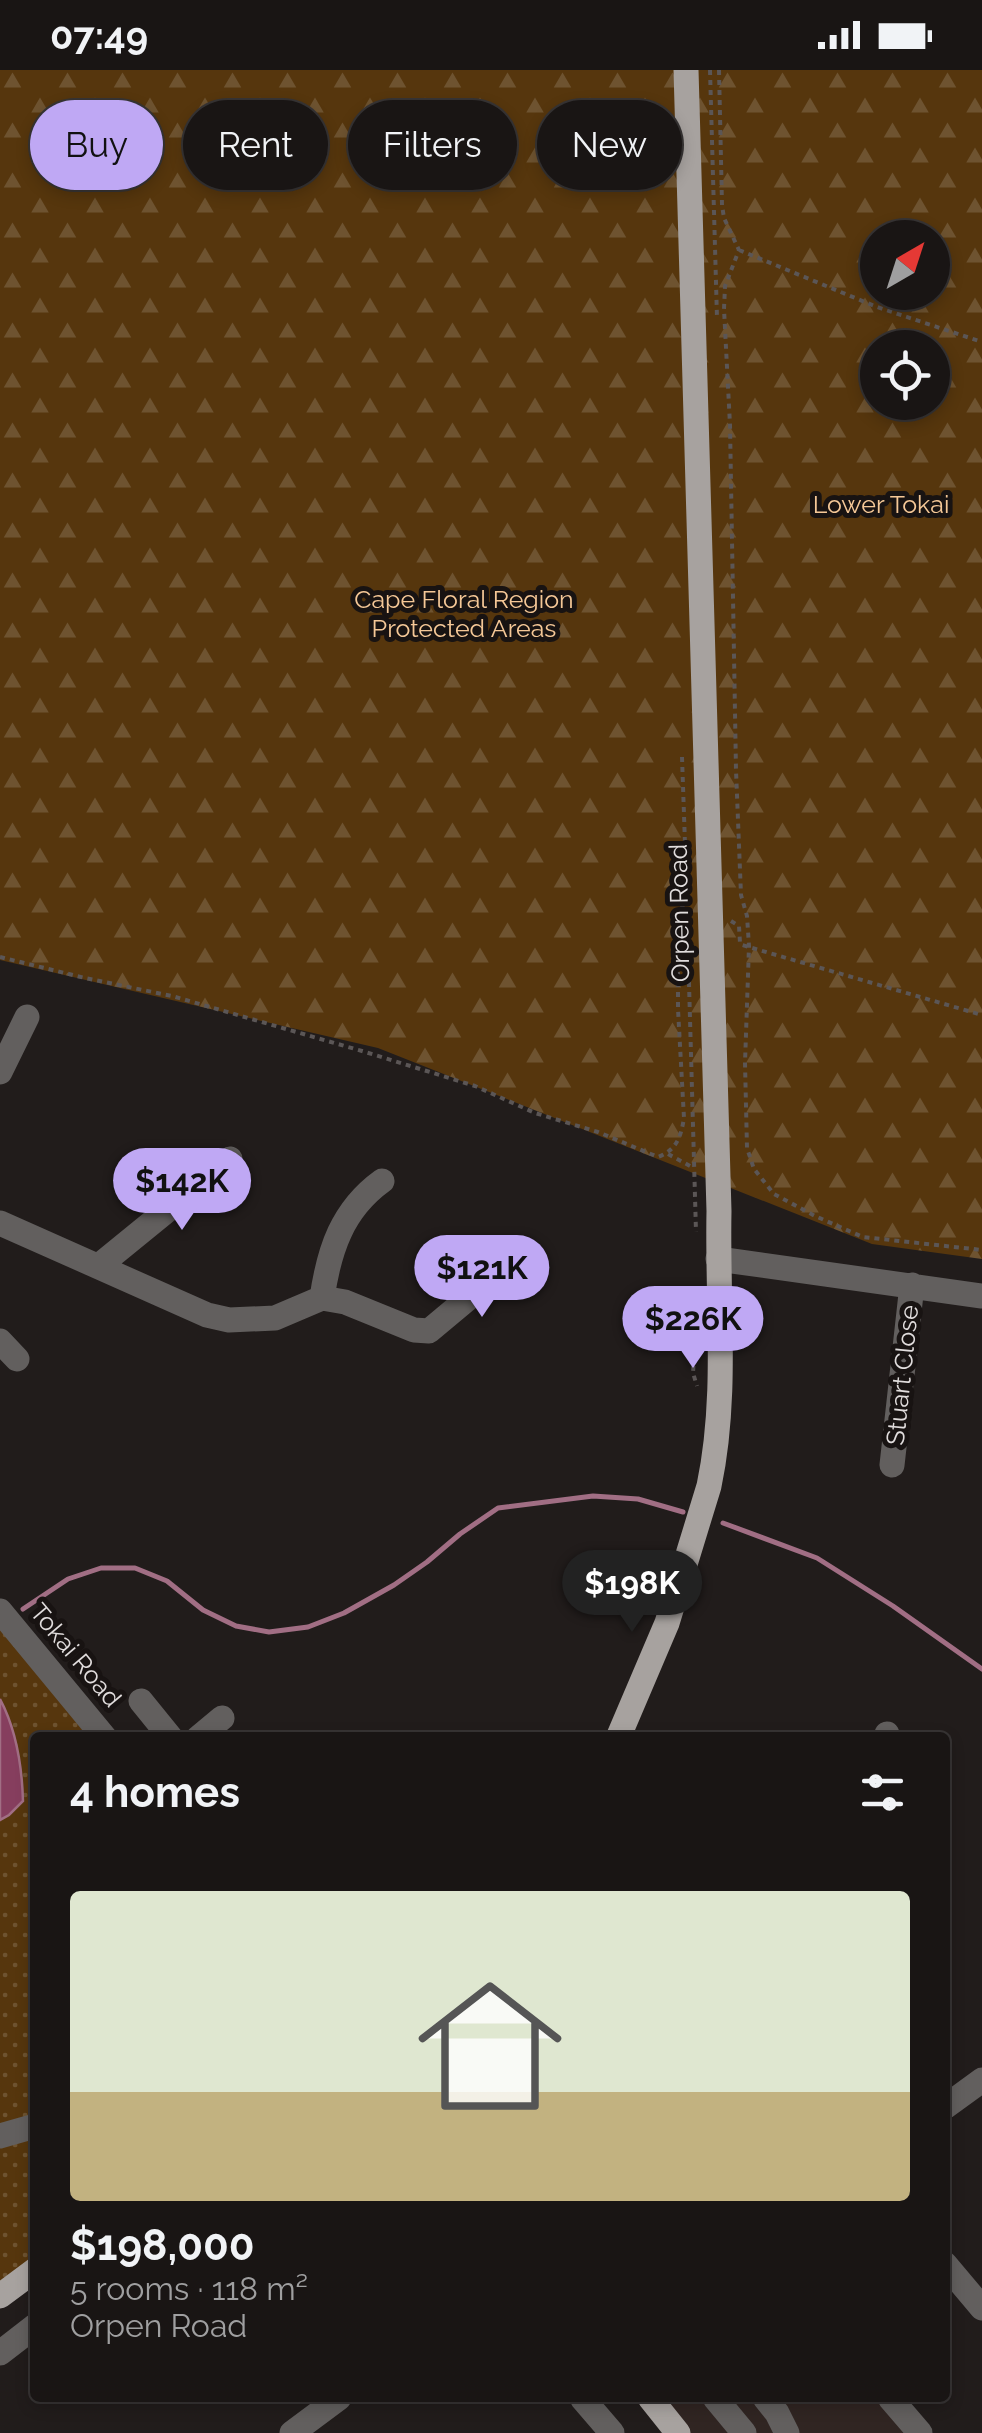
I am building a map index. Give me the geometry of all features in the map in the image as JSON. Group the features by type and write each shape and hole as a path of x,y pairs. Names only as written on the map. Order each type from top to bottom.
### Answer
{"main road":[{"name":"Orpen Road","path":"621,1732 667,1623 714,1465 720,1383 719,1210 686,70"},
{"path":"0,2296 30,2274"},
{"path":"653,2402 678,2433"}],"street":[{"path":"0,1072 27,1017"},
{"path":"100,1266 230,1158"},
{"path":"322,1298 330,1258 348,1214 366,1192 382,1181"},
{"path":"0,1223 188,1307 229,1320 275,1318 322,1298 345,1302 414,1330 429,1330 502,1270"},
{"path":"718,1259 982,1296"},
{"name":"Stuart Close","path":"892,1465 912,1285"},
{"name":"Tokai Road","path":"0,1611 101,1732"},
{"path":"141,1701 165,1732"},
{"path":"205,1732 222,1718"},
{"path":"950,2103 982,2080"},
{"path":"0,2136 30,2127"},
{"path":"950,2270 982,2308"},
{"path":"0,2353 30,2330"},
{"path":"292,2433 334,2402"},
{"path":"585,2402 612,2433"},
{"path":"718,2402 744,2433"},
{"path":"768,2402 787,2433"},
{"path":"893,2402 920,2433"}],"path":[{"path":"718,70 722,204 739,250 877,308 982,342"},
{"path":"739,250 725,286 724,309 736,770 741,895 747,916 748,946 747,1148 754,1169 774,1194 815,1216 864,1236 982,1250"},
{"path":"0,956 172,996 279,1026 475,1086 536,1113 598,1132 658,1157 668,1154 678,1143 684,1118 678,913 684,904 691,904"},
{"path":"730,921 739,926 740,943 748,946 982,1014"},
{"path":"668,1154 692,1167 696,1242"},
{"path":"697,1298 693,1373 697,1388"}],"shaded area":[{"path":"0,1699 17,1748 23,1801 0,1820"},
{"path":"653,2402 893,2402 920,2433 678,2433"}],"green space":[{"name":"Cape Floral Region Protected Areas","path":"0,70 982,70 982,1259 872,1244 378,1048 0,960"},
{"path":"0,1610 101,1732 30,1732 30,2269 0,2291"}],"waterway":[{"path":"23,1609 68,1579 101,1568 135,1568 167,1581 203,1610 236,1626 269,1632 308,1627 344,1613 394,1585 498,1508 593,1496 638,1499 683,1512"},
{"path":"723,1523 817,1558 982,1669"}],"park label":[{"name":"Lower Tokai","path":"881,504"}]}
